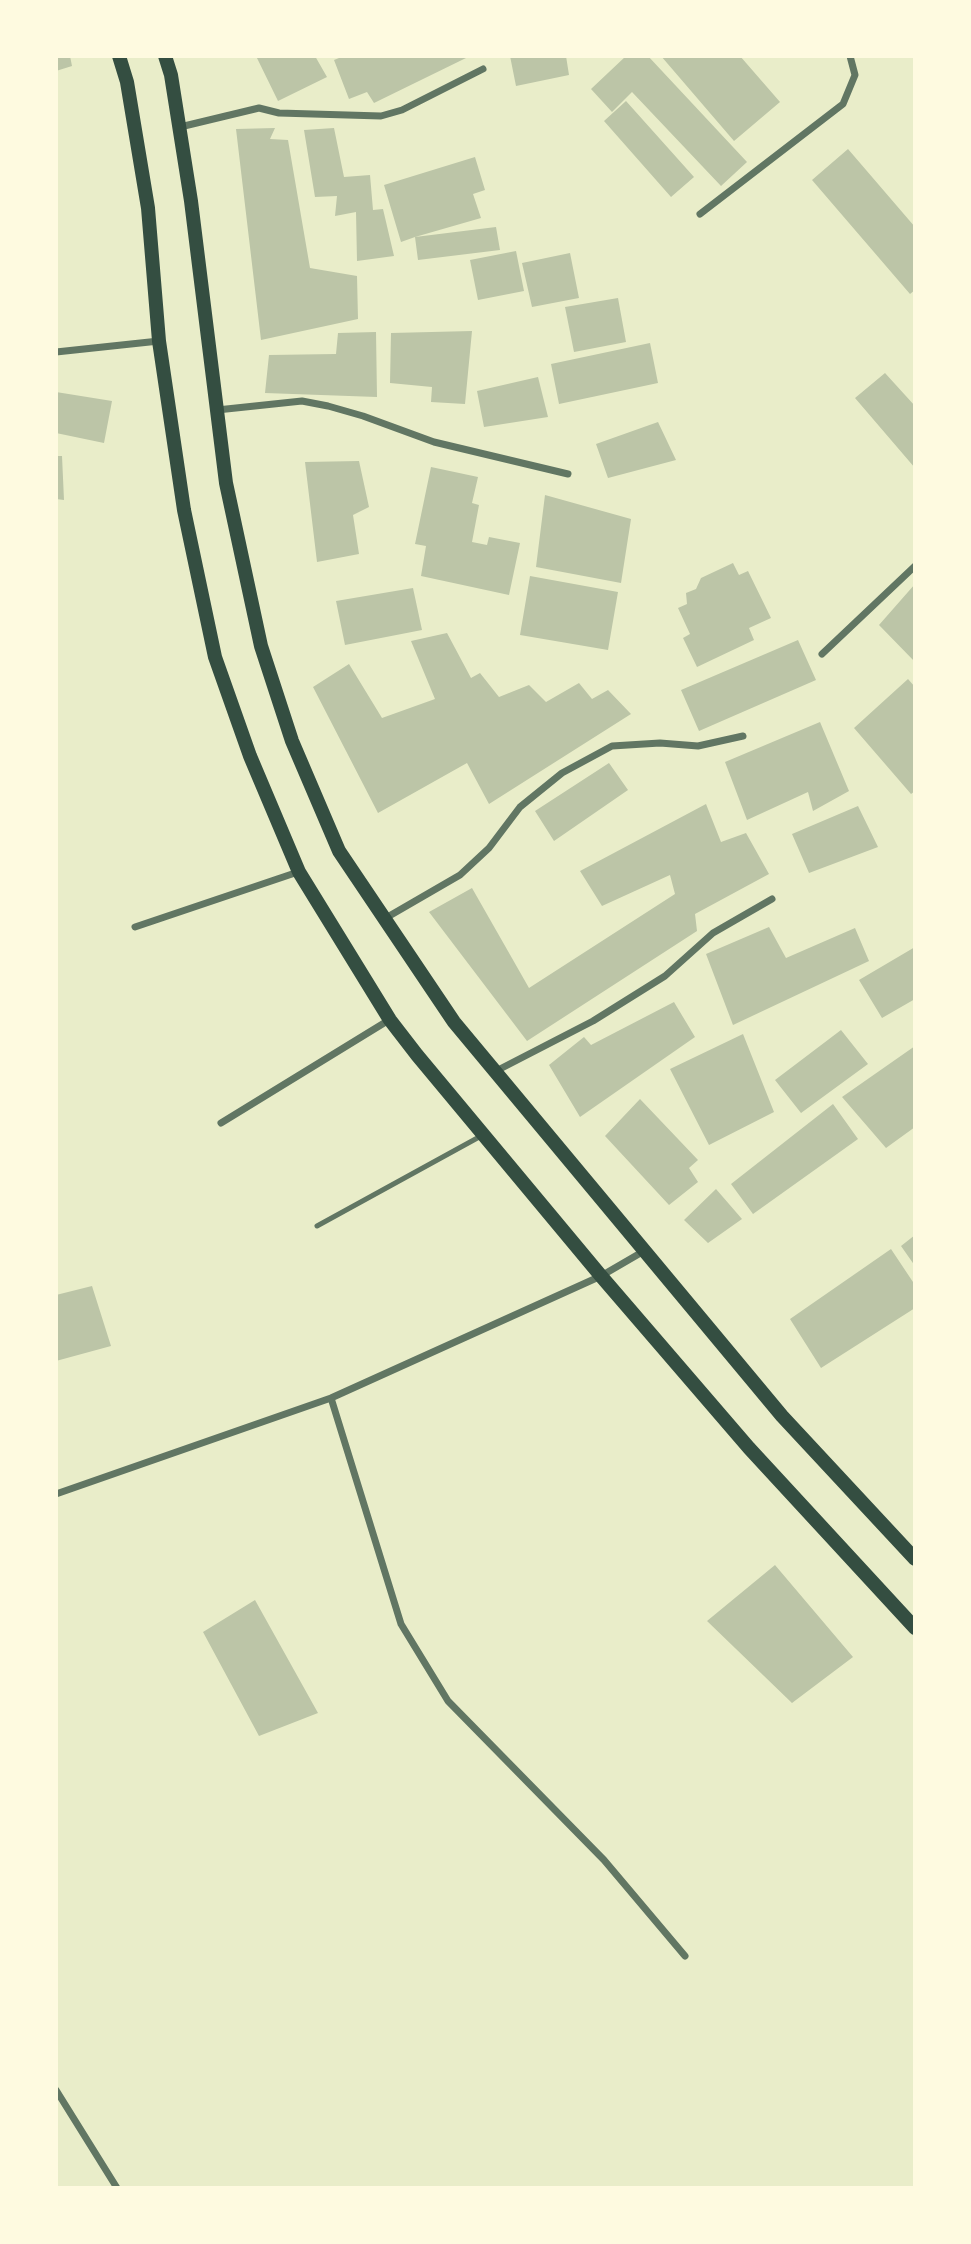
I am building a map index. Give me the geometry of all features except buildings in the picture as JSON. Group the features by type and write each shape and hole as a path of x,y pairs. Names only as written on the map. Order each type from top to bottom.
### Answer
{"main road":[{"path":"119,56 127,82 148,208 159,341 184,510 215,657 250,756 299,872 390,1020 416,1055 749,1448 915,1628"},
{"path":"165,56 171,75 191,201 226,483 261,646 292,741 339,851 454,1022 782,1416 915,1559"}],"street":[{"path":"700,214 843,104 855,75 850,56"},
{"path":"179,127 259,108 279,113 381,116 402,110 483,69"},
{"path":"56,352 159,341"},
{"path":"216,410 302,401 352,413 434,442 568,474"},
{"path":"822,654 915,566"},
{"path":"384,920 460,875 489,848 520,807 562,773 612,746 660,743 698,746 743,736"},
{"path":"135,927 299,872"},
{"path":"495,1071 593,1021 665,976 713,933 772,899"},
{"path":"221,1123 390,1020"},
{"path":"56,1494 331,1398 601,1276 645,1251"},
{"path":"331,1398 401,1624 448,1700 604,1860 685,1956"},
{"path":"56,2090 117,2188"}],"lane":[{"path":"317,1226 484,1135"}]}
